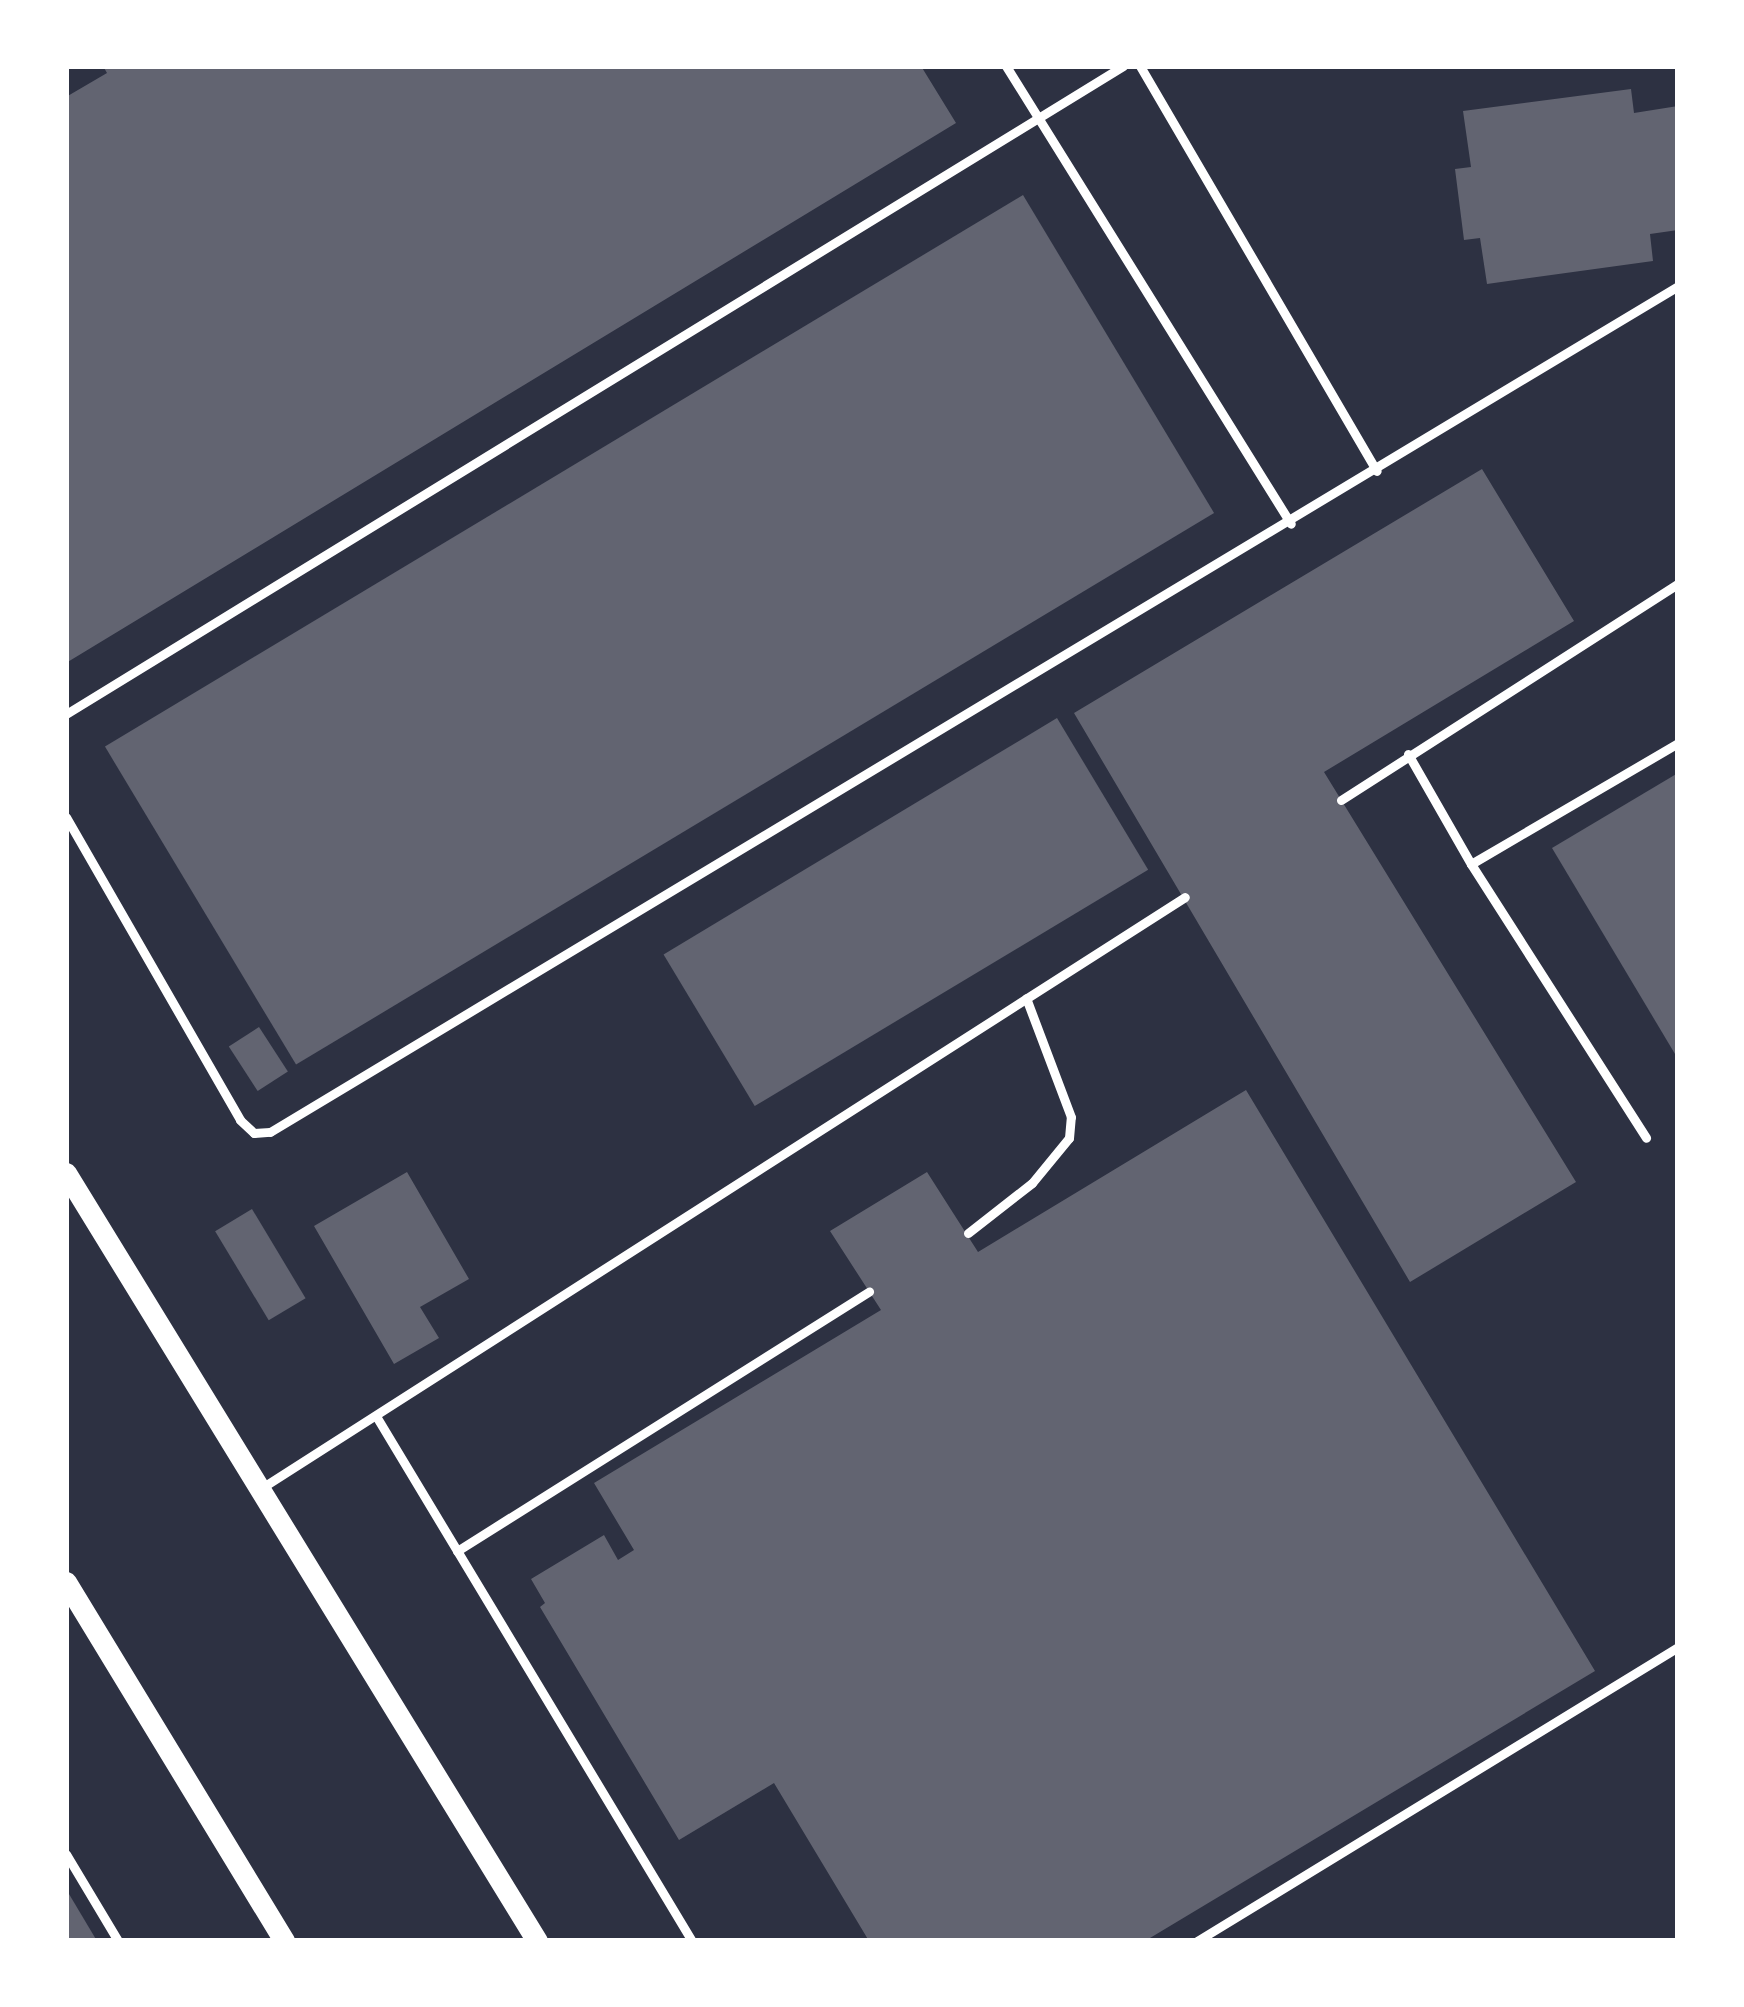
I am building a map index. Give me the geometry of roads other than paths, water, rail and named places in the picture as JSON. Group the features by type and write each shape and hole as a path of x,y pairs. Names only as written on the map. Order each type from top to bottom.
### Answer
{"street":[{"path":"66,1173 537,1941"},
{"path":"66,1582 284,1941"}],"lane":[{"path":"1006,66 1291,524"},
{"path":"66,714 1123,66"},
{"path":"1140,66 1377,471"},
{"path":"66,817 240,1120 254,1133 270,1132 1291,524 1678,286"},
{"path":"1340,800 1678,584"},
{"path":"1471,864 1678,743"},
{"path":"1408,754 1471,864 1646,1138"},
{"path":"259,1490 1185,897"},
{"path":"968,1233 1032,1183 1069,1138 1071,1118 1026,998"},
{"path":"457,1551 869,1292"},
{"path":"376,1416 692,1941"},
{"path":"1197,1941 1678,1647"},
{"path":"66,1854 118,1941"}]}
